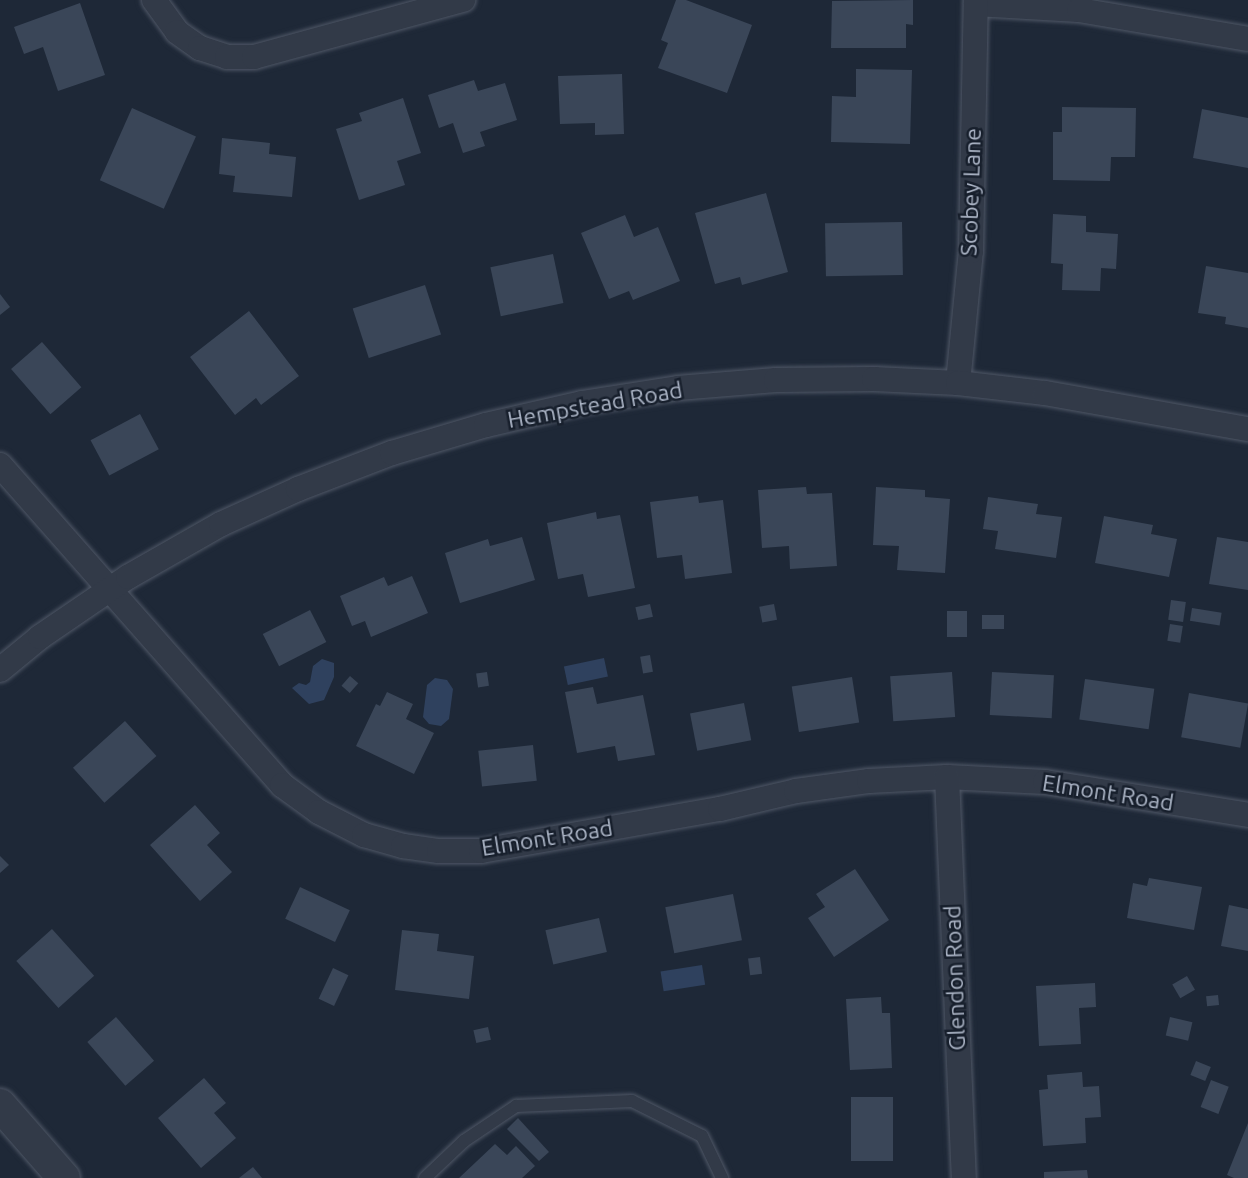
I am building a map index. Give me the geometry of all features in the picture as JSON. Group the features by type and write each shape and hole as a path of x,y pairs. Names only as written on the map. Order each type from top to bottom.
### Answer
{"street":[{"path":"154,0 177,32 200,48 228,57 254,57 463,0"},
{"path":"976,2 1079,10 1248,39"},
{"name":"Scobey Lane","path":"958,383 971,251 976,2"},
{"name":"Hempstead Road","path":"0,670 109,589 221,524 299,489 392,453 486,425 582,403 678,388 776,380 874,379 958,383 1045,393 1248,429"},
{"name":"Elmont Road","path":"0,465 282,785 319,812 364,835 403,846 439,851 481,850 720,809 796,791 869,781 947,777 1045,782 1248,816"},
{"name":"Glendon Road","path":"947,777 964,1178"},
{"path":"0,1105 64,1178"}],"lane":[{"path":"425,1178 464,1141 516,1106 632,1101 702,1136 722,1178"}],"water":[{"path":"604,658 608,677 568,685 564,667"},
{"path":"322,659 334,663 334,677 324,700 309,704 292,688 299,683 306,685 310,682 313,666"},
{"path":"435,678 447,680 453,689 449,719 441,726 429,724 423,717 427,685"},
{"path":"702,965 705,985 664,991 661,972"}],"building":[{"path":"676,0 686,0 752,25 727,93 658,68 668,43 661,40"},
{"path":"913,0 913,25 906,24 906,48 831,48 832,1"},
{"path":"80,3 105,75 58,91 43,47 24,54 14,27"},
{"path":"856,69 912,70 910,144 831,142 832,96 856,97"},
{"path":"622,74 624,134 595,135 595,123 560,124 558,76"},
{"path":"474,80 478,91 505,83 517,120 480,132 485,146 463,153 453,123 439,128 428,95"},
{"path":"403,98 421,153 397,161 405,185 359,200 336,129 362,121 359,113"},
{"path":"1062,107 1136,108 1135,157 1111,157 1110,181 1053,180 1053,132 1062,132"},
{"path":"132,108 196,136 164,209 100,180"},
{"path":"1202,109 1248,118 1248,168 1193,158"},
{"path":"222,138 270,143 269,154 296,157 292,197 233,192 235,176 219,174"},
{"path":"766,193 788,272 742,285 740,277 715,284 695,213"},
{"path":"1053,214 1086,216 1086,232 1118,234 1116,269 1101,268 1100,291 1062,290 1063,264 1051,263"},
{"path":"625,215 634,237 658,227 680,281 633,300 629,291 609,299 581,233"},
{"path":"902,222 903,275 826,276 825,223"},
{"path":"553,254 563,303 501,316 490,267"},
{"path":"1206,266 1248,273 1248,328 1225,324 1226,317 1198,313"},
{"path":"425,285 441,334 369,358 353,308"},
{"path":"0,294 10,307 0,315"},
{"path":"249,311 299,376 261,405 256,398 235,415 190,357"},
{"path":"42,342 81,387 50,414 11,369"},
{"path":"140,414 159,449 109,476 91,440"},
{"path":"806,487 807,494 832,493 837,566 790,569 789,546 762,548 758,490"},
{"path":"876,487 925,490 925,497 950,499 945,573 897,570 899,546 873,545"},
{"path":"698,496 699,503 723,500 732,573 685,579 682,555 657,558 650,502"},
{"path":"988,497 1038,504 1036,514 1062,517 1056,558 995,549 998,531 983,529"},
{"path":"596,512 597,519 620,515 635,588 588,597 583,574 558,579 547,523"},
{"path":"1104,516 1153,525 1151,534 1177,539 1169,577 1095,563"},
{"path":"522,537 535,580 460,603 445,553 488,539 490,546"},
{"path":"1217,537 1248,542 1248,590 1209,584"},
{"path":"412,576 428,613 371,637 365,621 352,626 340,596 384,577 388,586"},
{"path":"1171,600 1186,602 1183,622 1168,620"},
{"path":"650,604 653,617 638,620 635,607"},
{"path":"774,604 777,620 762,623 759,607"},
{"path":"1192,608 1222,613 1220,626 1190,621"},
{"path":"310,610 326,642 279,666 263,634"},
{"path":"947,611 967,611 967,637 947,637"},
{"path":"982,615 1004,615 1004,629 982,629"},
{"path":"1170,624 1183,626 1180,643 1167,641"},
{"path":"650,655 653,672 643,673 640,657"},
{"path":"487,672 489,686 478,687 476,674"},
{"path":"952,672 955,717 893,721 890,676"},
{"path":"992,672 1054,675 1052,718 990,715"},
{"path":"350,676 358,683 350,693 341,686"},
{"path":"852,677 859,722 799,732 792,687"},
{"path":"1085,679 1154,689 1149,729 1079,720"},
{"path":"593,687 597,704 643,695 655,755 618,761 615,746 577,753 565,692"},
{"path":"387,692 413,704 406,719 434,733 414,774 356,746 376,704 380,706"},
{"path":"1189,693 1248,703 1240,748 1181,737"},
{"path":"744,703 751,740 697,751 690,713"},
{"path":"125,721 156,756 104,803 73,768"},
{"path":"533,745 537,781 482,787 478,751"},
{"path":"195,805 220,833 207,845 232,872 200,901 150,845"},
{"path":"0,856 9,865 0,873"},
{"path":"855,869 889,920 834,957 808,918 825,907 816,894"},
{"path":"1149,878 1202,887 1194,930 1127,918 1133,883 1147,886"},
{"path":"300,887 350,910 335,942 285,919"},
{"path":"733,894 742,940 674,953 665,907"},
{"path":"1229,905 1248,909 1248,951 1221,946"},
{"path":"599,918 607,952 553,964 545,930"},
{"path":"52,929 94,976 58,1008 16,961"},
{"path":"402,930 439,934 437,951 474,956 469,999 395,990"},
{"path":"760,957 762,974 750,975 748,958"},
{"path":"333,968 348,975 334,1006 319,999"},
{"path":"1187,976 1195,990 1180,998 1172,985"},
{"path":"1095,983 1096,1007 1079,1008 1081,1044 1039,1046 1036,986"},
{"path":"1218,995 1219,1005 1207,1006 1206,996"},
{"path":"881,997 882,1013 890,1013 892,1068 850,1070 846,999"},
{"path":"116,1017 154,1061 125,1086 87,1042"},
{"path":"1170,1017 1192,1022 1188,1041 1166,1036"},
{"path":"488,1027 491,1040 476,1043 473,1030"},
{"path":"1196,1061 1211,1067 1205,1081 1190,1075"},
{"path":"1082,1072 1083,1087 1099,1086 1101,1117 1085,1118 1086,1143 1043,1146 1039,1090 1048,1089 1047,1075"},
{"path":"204,1078 226,1103 214,1113 236,1138 201,1168 158,1118"},
{"path":"1211,1080 1229,1087 1218,1114 1201,1107"},
{"path":"851,1097 893,1097 893,1161 851,1161"},
{"path":"518,1118 549,1152 539,1161 507,1129"},
{"path":"1248,1123 1248,1178 1234,1178 1227,1175"},
{"path":"495,1144 507,1155 516,1146 535,1166 522,1178 459,1178"},
{"path":"253,1167 262,1178 239,1178"},
{"path":"1087,1170 1088,1178 1044,1178 1044,1172"}]}
